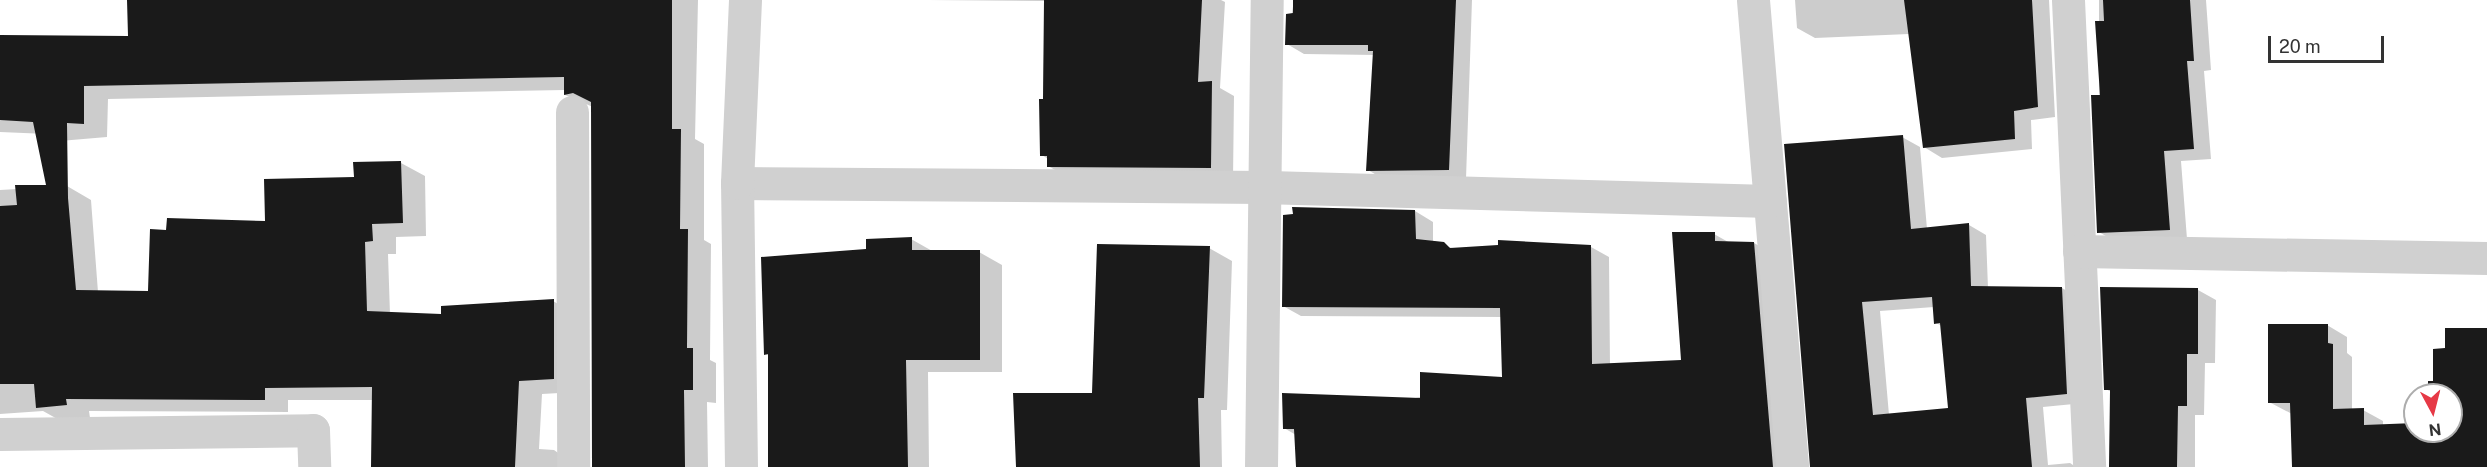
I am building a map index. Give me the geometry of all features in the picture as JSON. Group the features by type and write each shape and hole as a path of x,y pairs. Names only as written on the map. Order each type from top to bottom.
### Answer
{"street":[{"path":"741,467 737,183 745,0"},
{"path":"1261,467 1267,0"},
{"path":"1753,0 1792,467"},
{"path":"2067,0 2089,467"},
{"path":"572,112 573,467"},
{"path":"737,183 1265,187 1770,201"},
{"path":"2079,251 2487,258"},
{"path":"0,434 313,430 314,467"}],"building":[{"path":"127,0 672,0 672,129 681,129 680,229 688,229 687,348 693,348 693,390 684,390 685,467 592,467 591,102 573,93 564,95 564,77 84,86 84,124 67,123 68,198 76,290 148,291 150,229 166,230 167,218 265,221 264,179 354,177 353,162 401,161 403,223 372,224 373,241 365,242 367,311 441,314 441,306 554,299 554,379 519,381 515,467 371,467 372,387 265,388 265,400 66,399 67,405 36,408 34,384 0,384 0,206 17,205 15,185 46,185 33,122 0,120 0,35 128,36"},
{"path":"1044,0 1202,0 1198,82 1212,81 1211,168 1047,167 1047,156 1040,156 1039,99 1043,99"},
{"path":"1293,0 1456,0 1449,170 1366,171 1373,51 1368,51 1368,45 1285,45 1286,14 1293,13"},
{"path":"1904,0 2032,0 2038,107 2014,111 2015,139 1923,148"},
{"path":"2103,0 2190,0 2194,61 2187,61 2194,149 2164,151 2170,230 2097,233 2091,95 2100,95 2095,21 2104,21"},
{"path":"1903,135 1911,229 1969,223 1971,286 2062,287 2067,394 2026,398 2032,467 1810,467 1784,144","holes":["1932,297 1934,324 1940,323 1948,408 1873,415 1862,302"]},
{"path":"1292,207 1415,210 1416,239 1444,242 1450,248 1498,245 1498,240 1591,245 1592,364 1681,360 1672,232 1715,232 1715,241 1754,242 1773,467 1296,467 1294,429 1283,429 1282,393 1420,398 1420,372 1502,377 1500,308 1282,307 1283,215 1293,214"},
{"path":"912,237 912,250 980,250 980,360 906,360 908,467 768,467 768,354 764,355 761,257 866,249 866,239"},
{"path":"1097,244 1210,246 1204,398 1198,398 1200,467 1016,467 1013,393 1092,393"},
{"path":"2100,287 2198,288 2198,354 2187,354 2187,406 2178,406 2177,467 2109,467 2110,390 2104,390"},
{"path":"2268,324 2328,324 2328,343 2333,344 2333,409 2364,408 2364,425 2403,423 2403,443 2463,443 2463,383 2428,383 2428,381 2433,381 2433,349 2445,348 2445,328 2487,328 2487,467 2292,467 2290,403 2268,403"}]}
